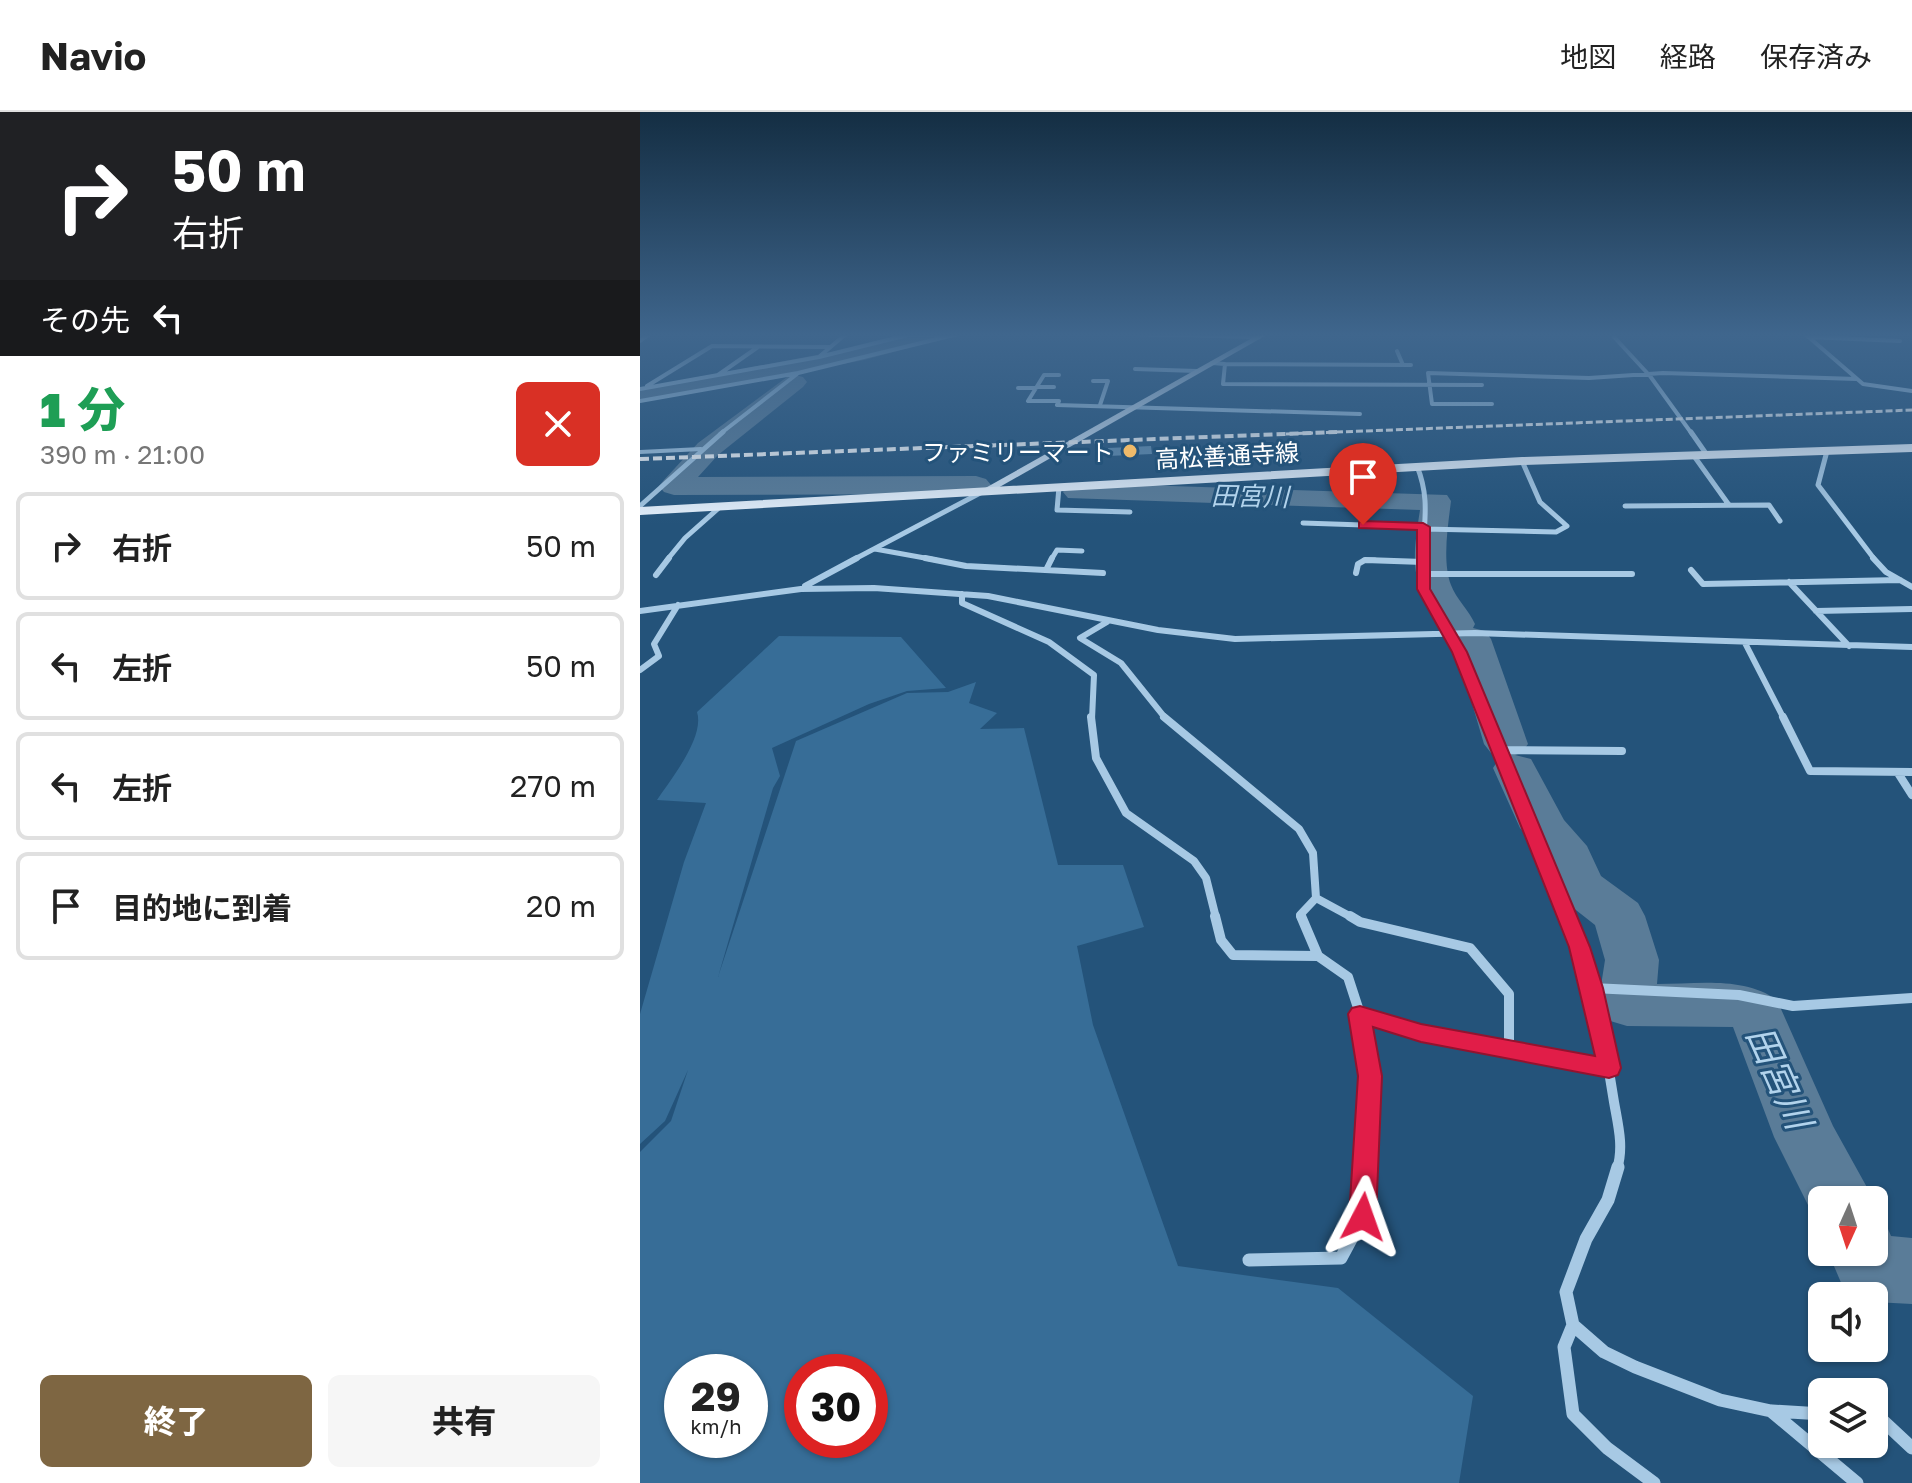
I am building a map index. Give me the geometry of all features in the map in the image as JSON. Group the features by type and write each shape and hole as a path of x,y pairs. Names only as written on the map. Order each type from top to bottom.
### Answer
{"main road":[{"path":"985,491 1151,397"},
{"name":"高松善通寺線","path":"640,508 1522,461 1912,448"}],"street":[{"path":"640,401 662,397"},
{"path":"640,508 701,449 767,397"},
{"path":"1030,397 1028,401 1360,414"},
{"path":"1100,405 1103,397"},
{"path":"1431,397 1432,404 1492,404"},
{"path":"1663,397 1729,505"},
{"path":"1827,451 1818,485 1875,561 1912,587"},
{"path":"1303,523 1556,532 1567,526 1540,502 1522,461"},
{"path":"1417,466 1427,500 1423,589 1449,633 1579,947 1592,988 1609,1068 1622,1154 1608,1200 1586,1239 1566,1292 1573,1325 1564,1347 1573,1414 1607,1448 1654,1483"},
{"path":"1059,487 1057,510 1130,512"},
{"path":"801,589 985,491"},
{"path":"1625,506 1769,505 1780,521"},
{"path":"656,575 685,538 721,506"},
{"path":"875,549 966,566 1103,573"},
{"path":"1046,570 1057,550 1082,551"},
{"path":"1356,573 1358,564 1365,560 1423,562"},
{"path":"960,575 966,566"},
{"path":"1691,570 1703,584 1900,580"},
{"path":"1423,574 1632,574"},
{"path":"1789,582 1849,646"},
{"path":"640,611 801,589 923,590 988,596 1108,621 1235,639 1449,633 1912,647"},
{"path":"962,594 962,603 1051,644 1084,664 1094,675 1090,705 1096,758 1126,813 1194,861 1206,878 1221,940 1233,955 1318,956"},
{"path":"640,670 659,656 654,644 678,605"},
{"path":"1816,611 1912,609"},
{"path":"1108,621 1080,638 1121,663 1169,723 1299,829 1313,853 1316,898 1300,915 1318,956 1348,977 1360,1014 1370,1076 1363,1217 1341,1258 1249,1260"},
{"path":"1745,643 1810,771 1912,772"},
{"path":"1498,750 1622,751"},
{"path":"1898,773 1912,795"},
{"path":"1316,898 1360,922 1470,948 1509,994 1509,1048"},
{"path":"1592,988 1739,995 1793,1006 1912,998"},
{"path":"1360,1014 1421,1033 1609,1068"},
{"path":"1573,1325 1604,1352 1720,1400 1771,1411 1808,1413"},
{"path":"1771,1411 1857,1483"},
{"path":"1888,1426 1912,1448"}],"lane":[{"path":"640,452 701,449"}],"shaded area":[{"path":"779,636 901,637 946,688 907,691 869,704 772,748 780,776 773,788 718,977 796,741 907,693 948,692 976,682 969,703 997,713 980,729 1024,728 1058,865 1123,865 1144,927 1077,946 1093,1025 1178,1266 1338,1288 1473,1396 1459,1483 640,1483 640,1152 671,1121 688,1070 665,1121 640,1144 640,1014 684,862 706,803 657,800 692,745 698,722 697,712"}],"building":[{"name":"ファミリーマート","path":"1151,446 1152,454 1108,456 1108,448"}],"waterway":[{"name":"田宮川","path":"776,397 708,449 674,486 976,485"},
{"name":"田宮川","path":"1078,492 1436,501 1432,578 1457,624"},
{"name":"田宮川","path":"1472,639 1506,744"},
{"name":"田宮川","path":"1515,768 1544,828 1563,846 1578,882 1585,891 1619,916 1632,960 1627,1005 1745,1006 1757,1015 1806,1137 1832,1186"},
{"name":"田宮川","path":"1869,1266 1912,1271"}],"railway":[{"path":"1286,434 1912,410"},
{"path":"640,459 1337,432"}],"place":[{"name":"ファミリーマート","path":"1130,451"}],"route":[{"path":"1363,525 1423,527 1423,589 1438,611 1476,691 1579,947 1592,988 1609,1068 1421,1033 1360,1014 1370,1076 1363,1217"}]}
